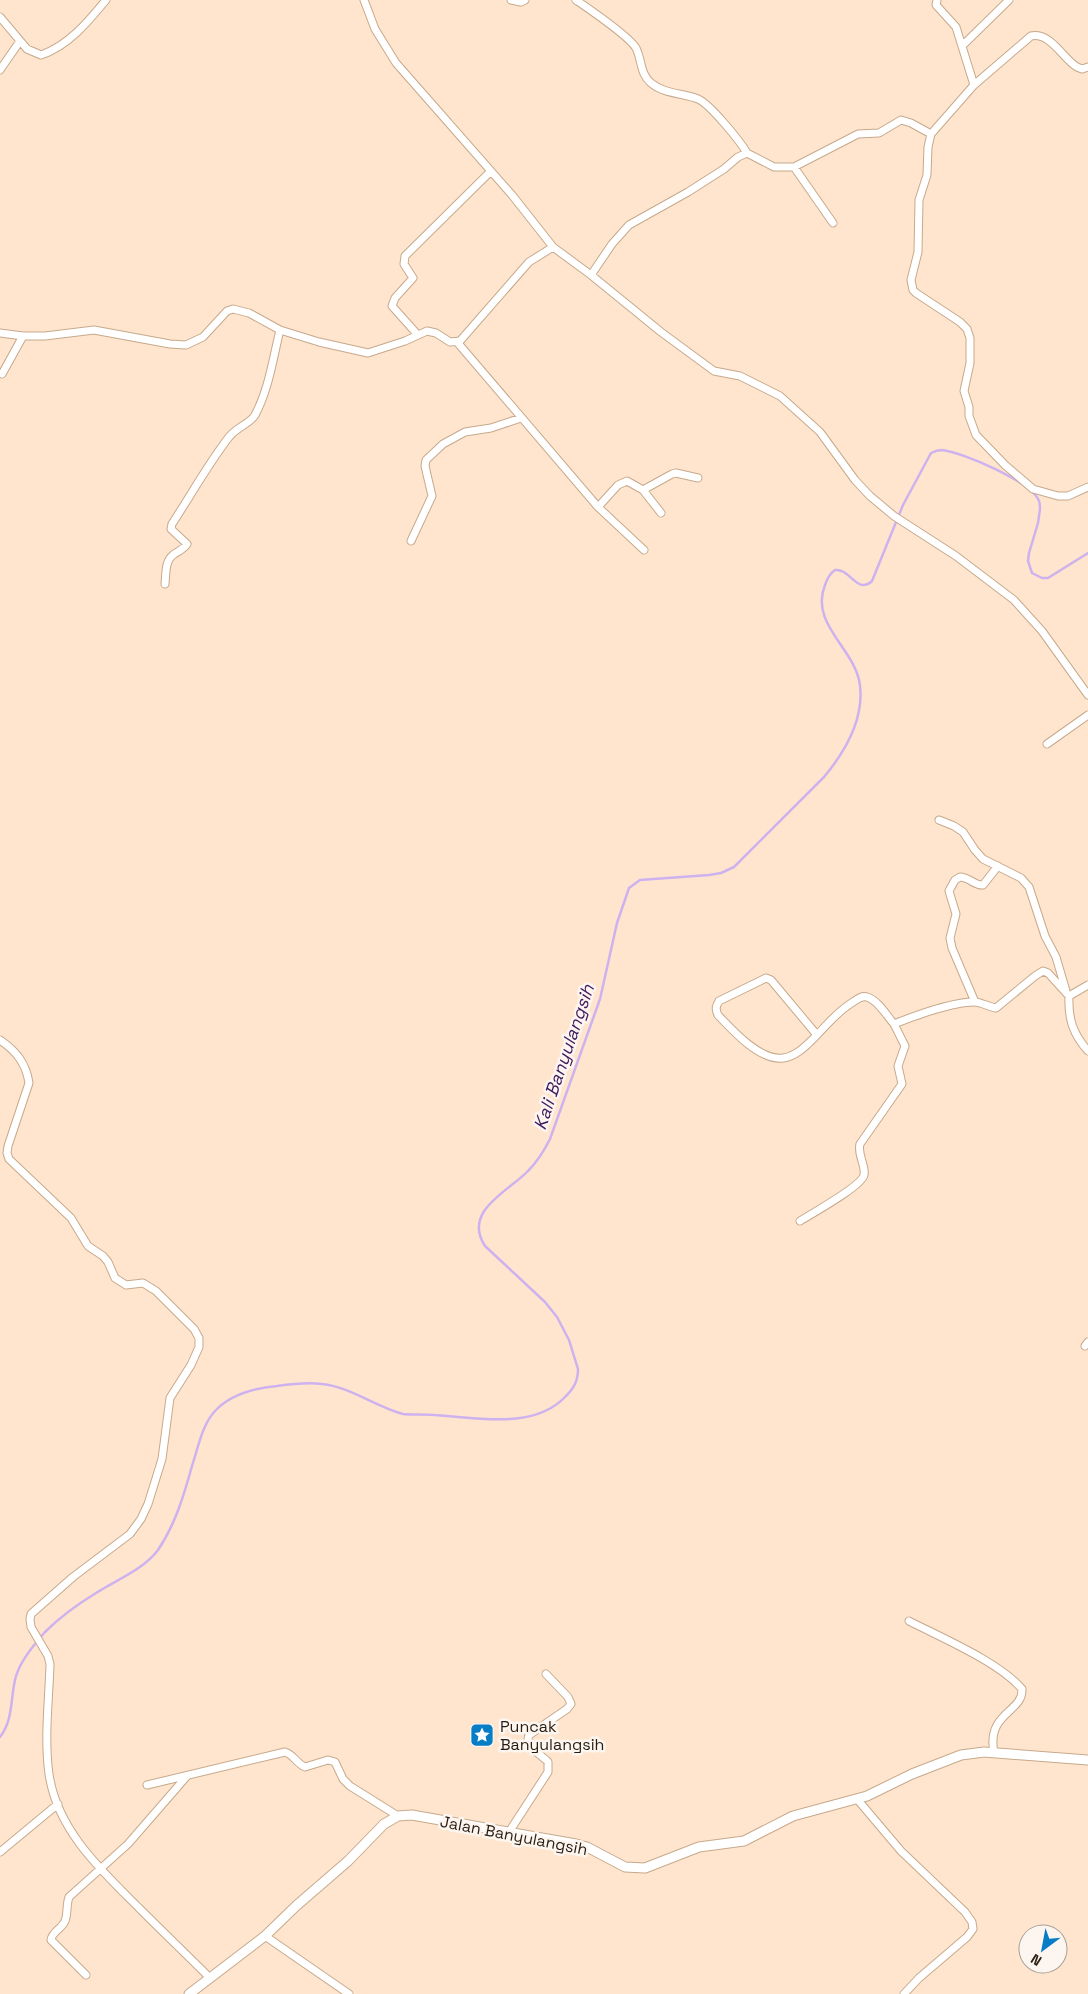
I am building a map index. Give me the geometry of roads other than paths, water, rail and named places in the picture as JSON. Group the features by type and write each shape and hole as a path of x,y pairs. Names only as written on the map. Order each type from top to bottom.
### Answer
{"street":[{"path":"0,17 32,53 41,55 60,45 84,26 106,0"},
{"path":"364,0 375,29 396,63 517,202 553,247 714,371 740,376 780,396 826,439 855,480 870,496 894,516 985,577 1014,600 1042,631 1088,694"},
{"path":"511,0 521,2 525,0"},
{"path":"576,0 636,47 644,75 650,83 663,90 699,100 717,116 747,153 774,167 794,167 858,134 879,132 901,120 911,123 931,134"},
{"path":"936,0 937,6 956,27 974,85"},
{"path":"962,46 1009,0"},
{"path":"1088,67 1082,69 1072,64 1052,43 1036,35 1027,38 974,85 931,134 928,147 927,175 919,200 918,252 911,280 913,290 916,293 960,322 967,329 970,338 970,363 964,390 969,407 969,416 976,435 1004,465 1033,489 1058,496 1068,496 1088,487"},
{"path":"0,70 20,41"},
{"path":"591,275 612,244 629,226 688,192 724,169 738,157 747,153"},
{"path":"794,167 833,223"},
{"path":"417,334 392,306 395,298 413,278 404,264 405,256 490,172"},
{"path":"0,333 23,336 94,330 170,344 186,345 203,337 227,311 234,309 249,313 280,330 319,342 368,353 405,341 427,331 436,333 450,342 457,342 460,341 529,262 553,247"},
{"path":"165,584 167,564 170,557 185,548 187,544 171,530 172,524 222,447 236,429 252,420 256,413 267,382 280,330"},
{"path":"2,374 23,336"},
{"path":"457,342 598,507 644,550"},
{"path":"412,541 432,496 425,466 426,460 444,444 465,432 491,428 521,418"},
{"path":"643,490 676,473 698,478"},
{"path":"598,507 618,485 625,481 643,490 661,513"},
{"path":"1047,744 1088,715"},
{"path":"939,820 963,832 984,859 1021,878 1029,887 1045,936 1056,957 1068,993 1070,1019 1076,1038 1088,1051"},
{"path":"975,1002 952,948 950,938 956,914 949,891 955,880 960,877 968,879 977,885 984,884 998,866"},
{"path":"894,1024 916,1015 975,1002 998,1007 1035,976 1043,972 1048,973 1068,993"},
{"path":"800,1222 854,1187 862,1179 864,1173 858,1149 902,1084 898,1066 905,1046 894,1024 874,1001 869,998 860,997 847,1006 817,1035 798,1052 783,1058 769,1057 755,1050 727,1025 716,1011 716,1006 719,1001 766,978 771,980 817,1035"},
{"path":"1068,993 1088,985"},
{"path":"0,1040 12,1048 22,1061 29,1083 8,1146 7,1153 9,1159 70,1218 88,1246 103,1256 108,1262 115,1278 126,1285 143,1283 156,1291 194,1329 199,1338 199,1347 191,1364 170,1398 162,1459 148,1504 141,1519 130,1534 73,1577 33,1611 30,1619 31,1627 48,1656 50,1664 47,1705 49,1775 63,1817 81,1847 101,1870 209,1977"},
{"path":"909,1621 961,1647 998,1669 1013,1679 1022,1689 1023,1694 1019,1700 998,1723 993,1732 994,1753"},
{"path":"509,1832 548,1772 548,1762 529,1743 529,1735 571,1704 568,1697 546,1674"},
{"path":"147,1786 280,1752 292,1755 299,1764 305,1767 332,1760 337,1764 341,1775 350,1786 398,1816 378,1830 348,1861 264,1936 189,1994"},
{"name":"Jalan Banyulangsih","path":"398,1816 412,1816 587,1847 618,1865 639,1869 650,1867 699,1847 744,1840 793,1816 874,1793 912,1774 952,1758 971,1753 1088,1760"},
{"path":"86,1975 51,1940 51,1937 65,1923 68,1900 71,1893 101,1870 128,1844 187,1776"},
{"path":"857,1799 901,1851 965,1912 972,1922 973,1929 967,1937 919,1978 904,1994"},
{"path":"0,1852 58,1804"},
{"path":"264,1936 349,1994"}],"waterway":[{"name":"Kali Banyulangsih","path":"0,1737 8,1723 18,1670 28,1653 41,1637 69,1611 137,1569 158,1550 178,1510 207,1423 215,1411 228,1400 260,1388 316,1383 343,1389 403,1414 503,1419 521,1418 538,1414 553,1407 569,1393 576,1381 578,1369 569,1340 557,1317 545,1302 485,1246 479,1234 479,1222 483,1212 491,1203 520,1179 535,1163 550,1139 600,999 617,923 629,888 640,880 709,875 721,873 734,867 824,777 839,757 856,723 859,711 860,686 857,673 851,661 835,637 823,613 822,599 825,585 831,573 835,570 840,570 862,585 872,581 903,505 931,453 942,450 965,456 1011,477 1034,493 1039,502 1040,509 1029,553 1028,561 1032,573 1042,578 1048,578 1088,553"}],"place":[{"name":"Puncak Banyulangsih","path":"482,1735"}]}
